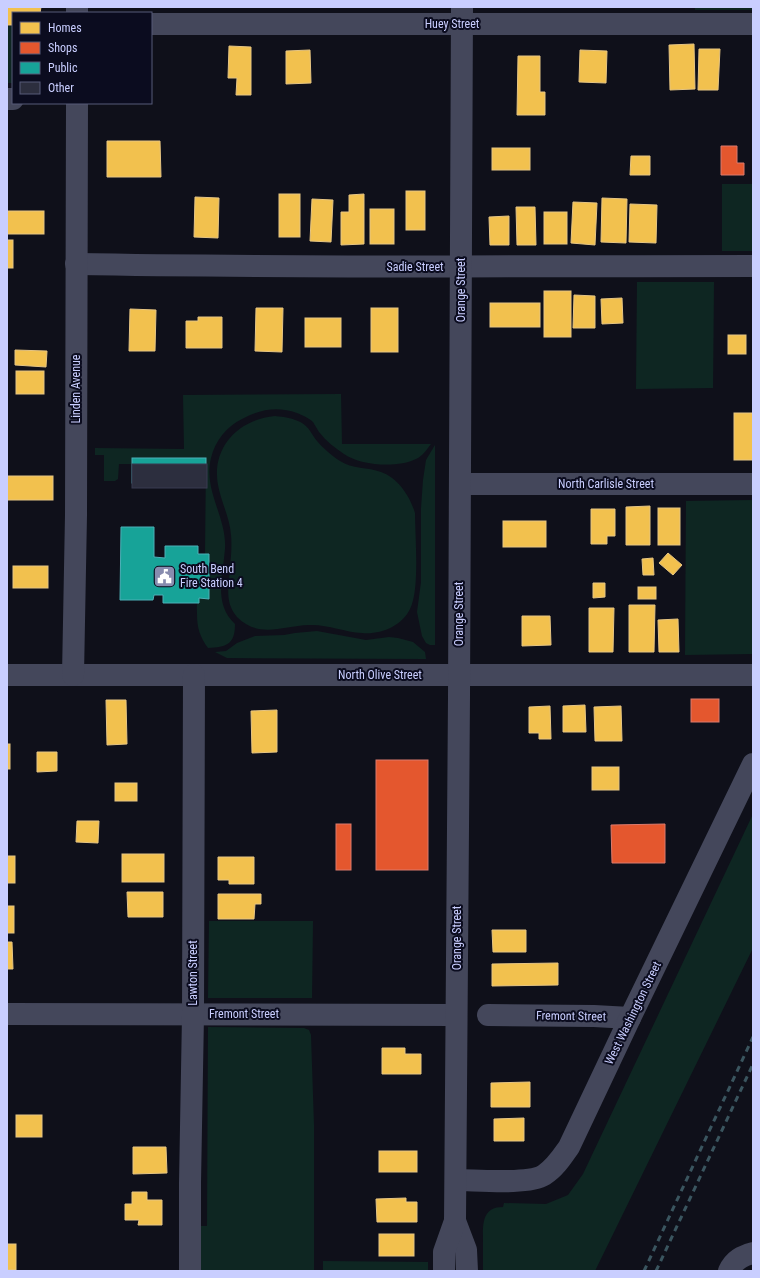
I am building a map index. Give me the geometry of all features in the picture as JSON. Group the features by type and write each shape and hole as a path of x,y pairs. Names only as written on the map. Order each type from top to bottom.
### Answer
{"street":[{"name":"Huey Street","path":"152,24 363,23 462,16 753,24"},
{"name":"Orange Street","path":"444,1271 444,1252 455,1221 456,1180 462,16"},
{"name":"Linden Avenue","path":"73,675 76,514 77,104"},
{"name":"Sadie Street","path":"76,264 461,267 753,266"},
{"name":"North Carlisle Street","path":"460,484 753,484"},
{"name":"North Olive Street","path":"7,675 753,675"},
{"name":"Lawton Street","path":"190,1271 193,1014 194,675"},
{"name":"West Washington Street","path":"456,1180 526,1181 544,1175 558,1163 569,1147 753,764"},
{"name":"Fremont Street","path":"7,1014 456,1015"},
{"name":"Fremont Street","path":"488,1015 594,1016 630,1018"},
{"name":"Orange Street","path":"455,1221 466,1250 467,1271"}],"green space":[{"path":"695,7 753,7 753,10 695,10"},
{"path":"7,26 12,26 12,83 7,83"},
{"path":"722,184 753,184 753,251 722,251"},
{"path":"637,282 714,282 713,388 636,389"},
{"path":"341,394 342,444 431,444 421,456 416,459 400,464 390,465 370,463 351,458 331,444 319,432 310,419 290,411 276,409 262,411 231,426 222,435 215,446 209,470 212,493 225,537 221,579 222,598 228,616 235,624 235,631 231,641 228,644 220,647 208,648 200,632 197,608 199,598 209,598 209,554 205,554 206,458 132,458 132,464 119,464 118,479 115,481 104,481 104,455 95,455 95,448 184,449 183,395"},
{"path":"275,416 285,417 302,423 307,427 317,441 334,457 345,464 376,470 387,475 398,483 407,494 415,513 415,589 410,609 402,620 396,625 383,631 369,633 316,625 271,630 254,628 245,624 233,611 230,605 228,593 231,535 229,522 218,485 217,471 219,459 223,447 230,437 239,429 262,418"},
{"path":"435,445 435,645 430,645 426,643 422,636 417,612 421,582 421,508 423,480 426,460"},
{"path":"753,500 753,654 685,655 686,501"},
{"path":"317,631 366,640 389,637 398,638 413,642 425,652 426,659 227,658 215,652 226,651 237,643 255,636 284,635"},
{"path":"753,814 753,948 595,1271 483,1271 484,1224 487,1214 491,1210 503,1207 504,1203 546,1204 568,1195 583,1174"},
{"path":"209,921 313,921 312,998 208,998"},
{"path":"208,1027 304,1028 309,1030 311,1035 314,1125 314,1271 199,1271 200,1226 207,1226"},
{"path":"323,1261 428,1262 428,1271 323,1271"}],"building: Homes":[{"path":"7,7 41,7 40,12 12,12 12,25 7,25"},
{"path":"694,44 695,89 670,90 669,45"},
{"path":"229,46 251,47 251,95 236,95 237,78 228,78"},
{"path":"699,49 720,49 718,90 698,90"},
{"path":"310,50 311,83 286,84 286,51"},
{"path":"580,50 607,51 606,83 579,82"},
{"path":"518,56 540,56 540,92 545,92 545,115 517,115"},
{"path":"107,141 160,141 161,177 107,177"},
{"path":"492,148 530,148 530,170 492,170"},
{"path":"631,156 650,156 650,175 630,175"},
{"path":"406,191 425,191 425,230 406,230"},
{"path":"279,194 300,194 300,237 279,237"},
{"path":"364,194 364,244 341,245 341,212 349,212 349,195"},
{"path":"195,197 219,198 218,238 194,237"},
{"path":"602,198 627,199 626,243 601,242"},
{"path":"312,199 333,200 331,242 310,241"},
{"path":"573,202 597,203 595,245 571,243"},
{"path":"630,204 657,205 656,243 629,242"},
{"path":"516,207 535,207 536,245 517,245"},
{"path":"370,209 394,209 394,244 370,244"},
{"path":"7,211 44,211 44,234 7,234"},
{"path":"544,212 567,212 567,244 544,244"},
{"path":"509,216 509,245 490,245 489,217"},
{"path":"7,240 13,240 13,268 7,268"},
{"path":"544,291 571,291 571,337 544,337"},
{"path":"574,295 595,296 595,328 573,328"},
{"path":"622,298 623,323 602,324 601,299"},
{"path":"490,303 540,303 540,327 490,327"},
{"path":"256,308 283,308 282,352 255,351"},
{"path":"371,308 398,308 398,352 371,352"},
{"path":"130,309 156,310 155,351 129,351"},
{"path":"198,317 222,317 222,348 186,348 186,321 198,321"},
{"path":"305,318 341,318 341,347 305,347"},
{"path":"728,335 746,335 746,354 728,354"},
{"path":"15,350 47,351 46,367 15,365"},
{"path":"16,371 44,371 44,394 16,394"},
{"path":"734,413 753,413 753,460 734,460"},
{"path":"7,476 53,476 53,500 7,500"},
{"path":"650,506 650,545 626,545 626,507"},
{"path":"658,508 680,508 680,545 658,545"},
{"path":"591,509 615,509 615,536 607,536 607,544 591,544"},
{"path":"503,521 546,521 546,547 503,547"},
{"path":"668,553 682,565 673,575 659,563"},
{"path":"653,558 654,575 643,575 642,559"},
{"path":"13,566 48,566 48,588 13,588"},
{"path":"593,583 605,583 605,597 593,598"},
{"path":"638,587 656,587 656,599 638,599"},
{"path":"629,605 655,605 654,652 629,652"},
{"path":"589,608 614,608 613,652 589,652"},
{"path":"522,616 550,616 551,645 522,646"},
{"path":"678,619 679,652 659,652 658,620"},
{"path":"106,700 126,700 127,744 107,745"},
{"path":"585,705 586,732 563,732 563,706"},
{"path":"550,706 551,739 539,739 539,733 529,733 529,707"},
{"path":"621,706 622,741 595,741 594,707"},
{"path":"277,710 277,752 252,753 251,711"},
{"path":"7,744 10,744 10,769 7,769"},
{"path":"37,752 57,752 57,771 37,772"},
{"path":"592,767 619,767 619,790 592,790"},
{"path":"115,783 137,783 137,801 115,801"},
{"path":"77,821 99,821 98,843 76,842"},
{"path":"122,854 164,854 164,882 122,882"},
{"path":"7,856 15,856 15,883 7,883"},
{"path":"218,857 254,857 254,884 229,884 229,880 218,880"},
{"path":"127,892 163,892 163,917 128,917"},
{"path":"218,894 261,894 261,904 255,904 254,919 218,919"},
{"path":"7,906 14,906 14,933 7,933"},
{"path":"492,930 526,930 526,952 493,952"},
{"path":"7,942 12,942 13,969 7,969"},
{"path":"558,963 558,985 492,986 492,964"},
{"path":"382,1048 405,1048 405,1054 421,1054 421,1074 382,1074"},
{"path":"530,1082 530,1107 491,1107 491,1083"},
{"path":"16,1115 42,1115 42,1137 16,1137"},
{"path":"524,1118 524,1141 494,1141 494,1119"},
{"path":"133,1147 166,1147 167,1173 133,1174"},
{"path":"379,1151 417,1151 417,1172 379,1172"},
{"path":"132,1192 147,1192 147,1200 162,1200 162,1225 138,1225 139,1220 125,1220 125,1204 132,1204"},
{"path":"406,1198 406,1202 417,1202 417,1222 377,1222 376,1199"},
{"path":"379,1234 414,1234 414,1256 379,1256"},
{"path":"7,1244 16,1244 16,1270 7,1270"}],"building: Shops":[{"path":"721,146 737,146 737,163 744,163 744,175 721,175"},
{"path":"691,699 719,699 719,722 691,722"},
{"path":"376,760 428,760 428,870 376,870"},
{"path":"336,824 351,824 351,870 336,870"},
{"path":"665,824 665,863 612,863 611,825"}],"building: Public":[{"path":"132,458 206,458 206,483 132,483"},
{"name":"South Bend Fire Station 4","path":"121,527 154,527 154,557 165,558 165,546 198,546 198,554 209,554 209,599 199,598 199,603 163,603 163,595 154,595 153,600 120,600"}],"building: Other":[{"path":"132,464 207,464 207,488 132,488"}],"railway":[{"path":"644,1271 753,1037"},
{"path":"656,1271 753,1064"}],"place":[{"name":"South Bend Fire Station 4","path":"165,576"}]}
